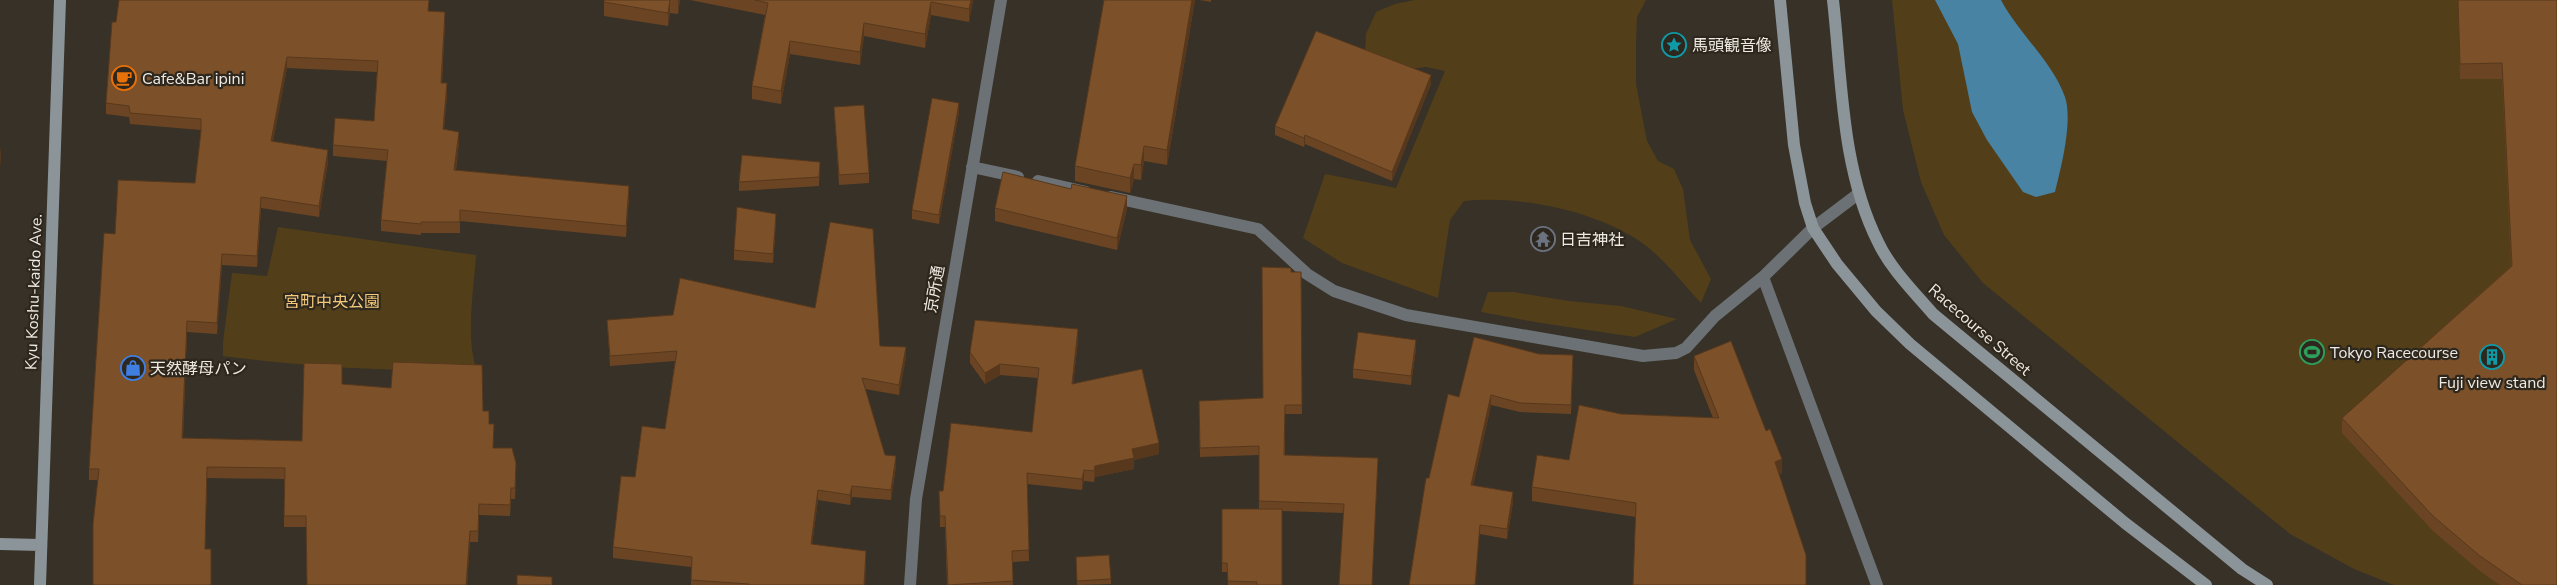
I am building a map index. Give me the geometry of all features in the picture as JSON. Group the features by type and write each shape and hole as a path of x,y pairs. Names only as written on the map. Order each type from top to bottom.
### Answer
{"street":[{"name":"Kyu Koshu-kaido Ave.","path":"40,585 60,0"},
{"name":"京所通","path":"910,585 916,498 1001,0"},
{"path":"1780,0 1794,145 1805,203 1813,228 1837,264 1870,304 1910,344 2126,523 2206,585"},
{"name":"Racecourse Street","path":"1833,0 1849,144 1858,194 1878,243 1912,290 1933,314 2242,569 2267,585"},
{"path":"972,167 1258,229 1307,274 1334,291 1406,314 1643,356 1676,353 1686,348 1716,316 1763,277 1813,228 1858,194"},
{"path":"1763,277 1877,585"},
{"path":"0,544 40,545"}],"green space":[{"path":"1415,0 1646,0 1637,17 1636,84 1647,141 1658,161 1674,169 1683,189 1690,240 1711,279 1701,303 1660,258 1645,245 1626,233 1583,215 1534,203 1486,200 1464,201 1450,220 1438,298 1342,263 1303,238 1325,174 1396,188 1445,71 1426,67 1400,70 1365,54 1366,34 1376,12 1395,4"},
{"name":"Tokyo Racecourse","path":"1892,0 2557,0 2557,585 2394,585 2354,569 2290,534 1983,283 1944,235 1921,182 1903,110"},
{"name":"宮町中央公園","path":"278,227 476,255 471,329 473,358 477,370 350,368 223,356 223,342 232,273 267,276"},
{"path":"1488,292 1513,292 1569,301 1621,306 1677,319 1635,337 1481,312"}],"water":[{"path":"1935,0 2001,0 2052,71 2065,97 2068,119 2055,192 2036,197 2023,192 1987,140 1972,112 1958,44"}],"building":[{"path":"119,0 429,0 428,11 445,12 441,83 447,83 443,129 459,132 454,170 629,186 626,226 460,210 460,222 421,222 421,224 381,220 388,150 333,145 335,118 374,121 378,61 287,57 271,141 328,150 319,206 261,197 257,256 222,254 217,323 187,321 182,438 302,441 304,363 342,364 342,384 391,388 393,362 482,365 483,411 489,411 489,424 494,424 493,448 512,448 516,463 515,488 511,488 510,505 479,504 478,531 470,531 466,585 307,585 306,516 284,516 285,468 207,467 205,549 211,549 211,585 93,585 93,524 99,469 89,469 104,233 115,234 118,180 195,183 201,131 201,119 130,113 129,106 106,103 112,22 116,22"},
{"path":"604,0 670,0 668,13 604,2"},
{"path":"755,0 971,0 969,9 931,2 925,34 864,23 860,52 790,41 781,91 752,86 768,3"},
{"path":"1104,0 1192,0 1167,150 1144,146 1141,165 1134,164 1130,178 1075,166"},
{"name":"Fuji view stand","path":"2458,0 2557,0 2557,585 2522,585 2480,556 2433,516 2342,418 2512,266 2502,63 2460,64"},
{"path":"1316,31 1431,75 1392,172 1305,135 1304,138 1275,126"},
{"path":"932,98 959,103 939,215 912,210"},
{"path":"864,105 869,173 839,175 834,107"},
{"path":"742,155 820,162 819,177 739,182"},
{"path":"1003,172 1071,189 1072,184 1127,196 1117,238 995,208"},
{"path":"737,207 776,214 773,254 734,250"},
{"path":"830,222 873,229 880,346 906,347 899,385 862,378 885,455 896,456 891,490 852,486 850,495 818,490 811,544 866,551 864,585 748,585 691,580 692,557 613,547 621,476 635,477 642,426 665,429 677,351 610,356 607,320 673,315 680,278 815,308"},
{"path":"1262,267 1291,268 1291,272 1301,272 1302,405 1285,405 1284,455 1378,458 1372,585 1339,585 1344,504 1259,501 1259,446 1200,448 1199,401 1263,398"},
{"path":"975,320 1078,329 1072,384 1142,369 1159,443 1132,449 1134,458 1095,466 1094,471 1084,470 1082,479 1027,473 1029,550 1012,551 1013,581 948,585 945,516 940,516 939,491 943,491 951,423 1032,432 1039,368 1000,364 985,373 970,352"},
{"path":"1358,332 1416,340 1411,376 1353,369"},
{"path":"1474,337 1539,354 1573,355 1571,405 1520,403 1491,395 1471,485 1513,492 1507,529 1480,525 1475,585 1409,585 1426,478 1429,478 1448,394 1459,397"},
{"path":"1731,341 1766,431 1770,429 1782,459 1775,462 1806,555 1806,585 1633,585 1636,503 1532,487 1537,455 1569,460 1579,405 1621,414 1719,418 1694,356"},
{"path":"1222,509 1282,509 1282,585 1257,585 1257,582 1228,581 1227,563 1222,563"},
{"path":"1109,555 1111,579 1077,581 1076,557"},
{"path":"517,575 552,577 552,585 517,585"}],"place":[{"name":"馬頭観音像","path":"1674,45"},
{"name":"Cafe&Bar ipini","path":"124,78"},
{"name":"日吉神社","path":"1543,239"},
{"name":"Tokyo Racecourse","path":"2312,352"},
{"name":"Fuji view stand","path":"2492,357"},
{"name":"天然酵母パン","path":"133,368"}]}
